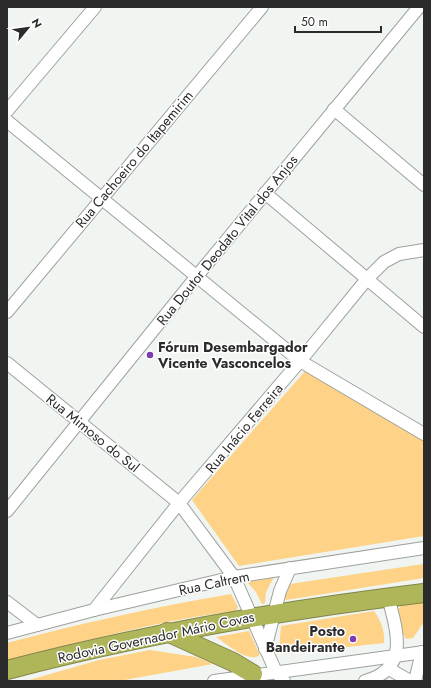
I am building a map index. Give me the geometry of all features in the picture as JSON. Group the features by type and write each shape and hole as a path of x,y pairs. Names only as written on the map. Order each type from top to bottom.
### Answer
{"highway":[{"name":"Rodovia Governador Mário Covas","path":"7,670 167,632 275,613 424,593"},
{"path":"167,632 233,662 254,674"}],"street":[{"path":"7,111 94,7"},
{"name":"Rua Cachoeiro do Itapemirim","path":"7,312 262,7"},
{"name":"Rua Doutor Deodato Vital dos Anjos","path":"7,511 196,276 419,7"},
{"path":"334,109 424,185"},
{"path":"7,120 300,361 424,434"},
{"path":"265,193 424,328"},
{"name":"Rua Inácio Ferreira","path":"94,610 179,504 367,279 384,262 399,254 424,250"},
{"name":"Rua Mimoso do Sul","path":"7,363 179,504 234,577 265,649 280,676"},
{"name":"Rua Caltrem","path":"7,633 94,610 234,577 424,548"},
{"path":"265,649 280,591 290,568"},
{"path":"365,681 377,678 389,668 397,655 394,620 388,597"},
{"path":"7,602 37,625"},
{"path":"214,681 254,674 280,676 397,655 423,652 415,681"},
{"path":"389,668 410,681"}],"shaded area":[{"path":"307,369 424,441 424,536 239,566 192,500"},
{"path":"423,564 424,578 286,600 284,597 290,584"},
{"path":"274,577 266,592 265,603 262,604 256,592 247,582"},
{"path":"231,594 238,607 236,611 149,626 7,661 7,643 118,616"},
{"path":"424,602 424,622 413,638 406,639 403,634 398,609 402,605"},
{"path":"374,611 382,626 384,643 284,654 279,650 281,626"},
{"path":"249,631 259,656 248,657 231,648 216,637"},
{"path":"150,650 196,657 213,664 119,681 26,681 99,660"}],"place":[{"name":"Fórum Desembargador Vicente Vasconcelos","path":"150,355"},
{"name":"Posto Bandeirante","path":"353,639"}]}
